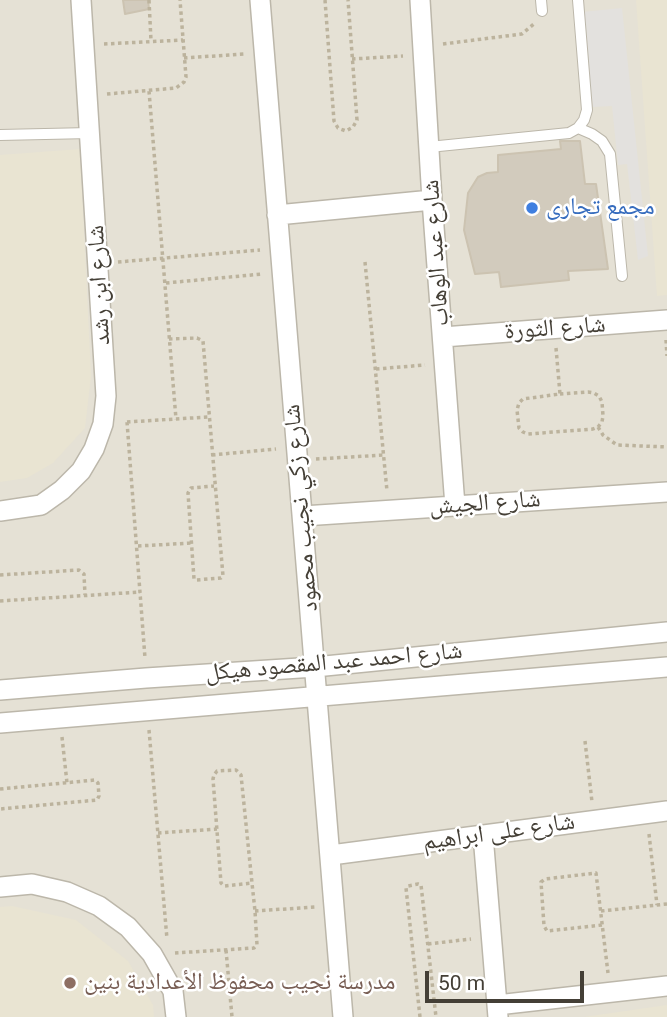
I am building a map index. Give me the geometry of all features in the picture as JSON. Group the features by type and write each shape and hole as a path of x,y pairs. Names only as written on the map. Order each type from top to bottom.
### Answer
{"street":[{"name":"شارع ابن رشد","path":"0,511 41,505 62,491 81,471 94,449 103,424 106,396 81,0"},
{"name":"شارع زكي نجيب محمود","path":"260,0 343,1017"},
{"name":"شارع عبد الوهاب","path":"420,0 432,200 456,506"},
{"path":"277,215 432,200"},
{"name":"شارع الثورة","path":"443,337 667,320"},
{"name":"شارع الجيش","path":"303,516 667,492"},
{"name":"شارع احمد عبد المقصود هيكل","path":"0,690 315,667 667,632"},
{"name":"شارع احمد عبد المقصود هيكل","path":"0,723 667,667"},
{"name":"شارع على ابراهيم","path":"331,855 667,811"},
{"path":"483,835 498,1011 610,992 667,986"},
{"path":"0,887 32,884 67,892 99,906 128,927 160,953 173,991 176,1017"}],"lane":[{"path":"429,147 569,133 578,128 587,110 578,0"},
{"path":"578,128 602,141 610,154 622,276"},
{"path":"0,135 91,133"}],"path":[{"path":"149,0 151,41"},
{"path":"88,96 181,86 186,78 180,0"},
{"path":"325,0 334,121 338,128 346,131 353,127 356,120 348,0"},
{"path":"352,59 522,34 534,24 542,6"},
{"path":"84,45 183,40"},
{"path":"184,58 264,52"},
{"path":"149,91 176,419"},
{"path":"99,264 280,248"},
{"path":"365,262 389,511"},
{"path":"165,284 282,272"},
{"path":"554,329 560,394"},
{"path":"170,339 197,338 203,341 208,416 215,486 222,577 194,579 188,492 191,488 215,486"},
{"path":"376,369 445,364"},
{"path":"594,393 602,402 602,422 593,429 528,434 519,428 517,410 523,398 560,394 594,393"},
{"path":"103,424 208,416"},
{"path":"127,422 146,678"},
{"path":"598,427 603,435 617,445 667,447"},
{"path":"212,455 384,455"},
{"path":"137,546 192,542"},
{"path":"0,575 79,570 84,574 85,595"},
{"path":"0,601 141,592"},
{"path":"148,710 158,833 160,953 256,947 255,911 241,775 236,770 217,771 214,775 221,884 252,883"},
{"path":"60,718 67,783"},
{"path":"586,741 594,820"},
{"path":"0,789 96,781 99,798 0,809"},
{"path":"646,813 657,905"},
{"path":"158,833 217,829"},
{"path":"602,925 547,931 544,926 541,882 545,879 596,873 610,992"},
{"path":"420,1017 406,888 418,884 421,885 436,1017"},
{"path":"601,911 667,904"},
{"path":"255,911 335,905"},
{"path":"428,944 492,937"},
{"path":"226,950 232,1017"}],"shaded area":[{"path":"0,0 667,0 667,1017 0,1017"},
{"path":"636,0 667,0 667,295 657,296"},
{"path":"622,8 648,256 638,260 627,164 618,165 612,106 593,107 582,12"},
{"path":"80,149 91,376 85,428 53,463 27,478 0,482 0,155"},
{"name":"مدرسة نجيب محفوظ الأعدادية بنين","path":"12,906 76,920 128,961 153,1005 154,1017 0,1017 0,907"},
{"path":"667,1005 667,1017 584,1017"}],"building":[{"path":"123,0 148,0 149,9 125,14"},
{"name":"مجمع تجارى","path":"560,141 580,141 585,184 596,184 608,269 568,271 569,280 501,287 499,272 475,274 464,230 468,193 478,177 498,172 498,155 561,149"}],"place":[{"name":"مجمع تجارى","path":"532,208"},
{"name":"مدرسة نجيب محفوظ الأعدادية بنين","path":"70,983"}]}
